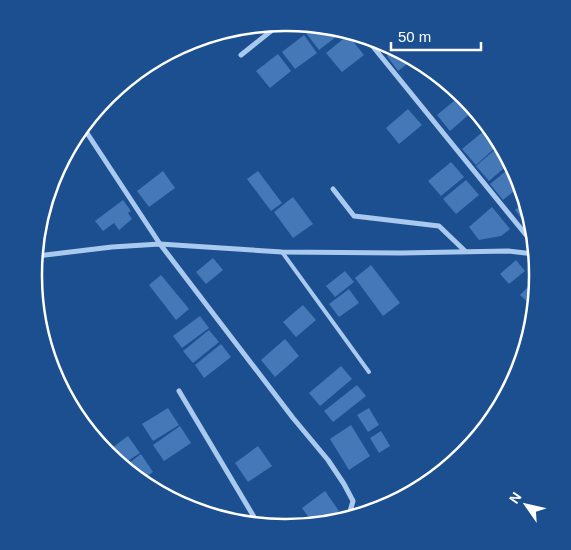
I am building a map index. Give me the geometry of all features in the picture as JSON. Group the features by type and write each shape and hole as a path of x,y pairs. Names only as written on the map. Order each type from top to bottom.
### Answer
{"street":[{"path":"241,55 270,32"},
{"path":"374,48 526,235"},
{"path":"87,134 160,244 293,418 328,460 353,501 351,510"},
{"path":"333,189 354,216 439,226 465,251"},
{"path":"42,255 112,247 160,244 282,252 401,253 508,251 528,253"},
{"path":"179,391 254,517"}],"lane":[{"path":"282,252 368,372"}],"building":[{"path":"306,33 317,33 336,37 319,50"},
{"path":"304,35 317,53 295,69 282,52"},
{"path":"344,39 353,41 364,55 342,72 326,53"},
{"path":"278,54 291,71 270,88 256,71"},
{"path":"389,54 407,64 398,71 387,56"},
{"path":"455,100 469,114 450,131 437,115"},
{"path":"408,109 422,125 399,144 386,128"},
{"path":"483,132 494,149 476,165 462,149"},
{"path":"495,150 504,168 489,181 476,166"},
{"path":"451,162 464,177 441,196 428,181"},
{"path":"163,171 175,188 149,207 137,191"},
{"path":"258,171 282,203 271,211 247,179"},
{"path":"506,171 514,191 503,200 490,184"},
{"path":"466,180 479,195 456,214 443,199"},
{"path":"293,197 313,224 293,238 274,212"},
{"path":"123,200 131,211 128,213 132,219 119,230 114,223 103,231 95,221"},
{"path":"492,207 510,229 501,236 479,240 469,227"},
{"path":"519,207 523,221 515,210"},
{"path":"213,258 223,270 206,284 196,272"},
{"path":"516,260 525,271 509,284 500,274"},
{"path":"371,265 400,303 383,316 355,278"},
{"path":"345,271 354,282 335,297 326,286"},
{"path":"161,275 189,309 176,320 149,285"},
{"path":"529,286 528,302 520,295"},
{"path":"349,289 359,303 339,317 329,304"},
{"path":"303,305 316,320 296,337 283,322"},
{"path":"200,316 209,328 182,348 173,336"},
{"path":"209,330 219,342 193,363 183,351"},
{"path":"285,339 299,356 275,377 261,360"},
{"path":"221,344 231,357 204,378 195,365"},
{"path":"341,366 352,379 320,406 309,393"},
{"path":"357,385 366,396 333,422 324,411"},
{"path":"168,408 179,425 153,441 142,424"},
{"path":"369,408 379,425 368,432 357,415"},
{"path":"351,425 370,456 349,470 330,439"},
{"path":"180,426 191,443 164,461 153,445"},
{"path":"381,431 390,446 379,453 370,438"},
{"path":"128,436 140,453 128,461 113,447"},
{"path":"258,446 272,466 248,482 235,463"},
{"path":"141,454 153,472 147,476 130,462"},
{"path":"325,491 339,511 333,514 309,518 302,508"}]}
